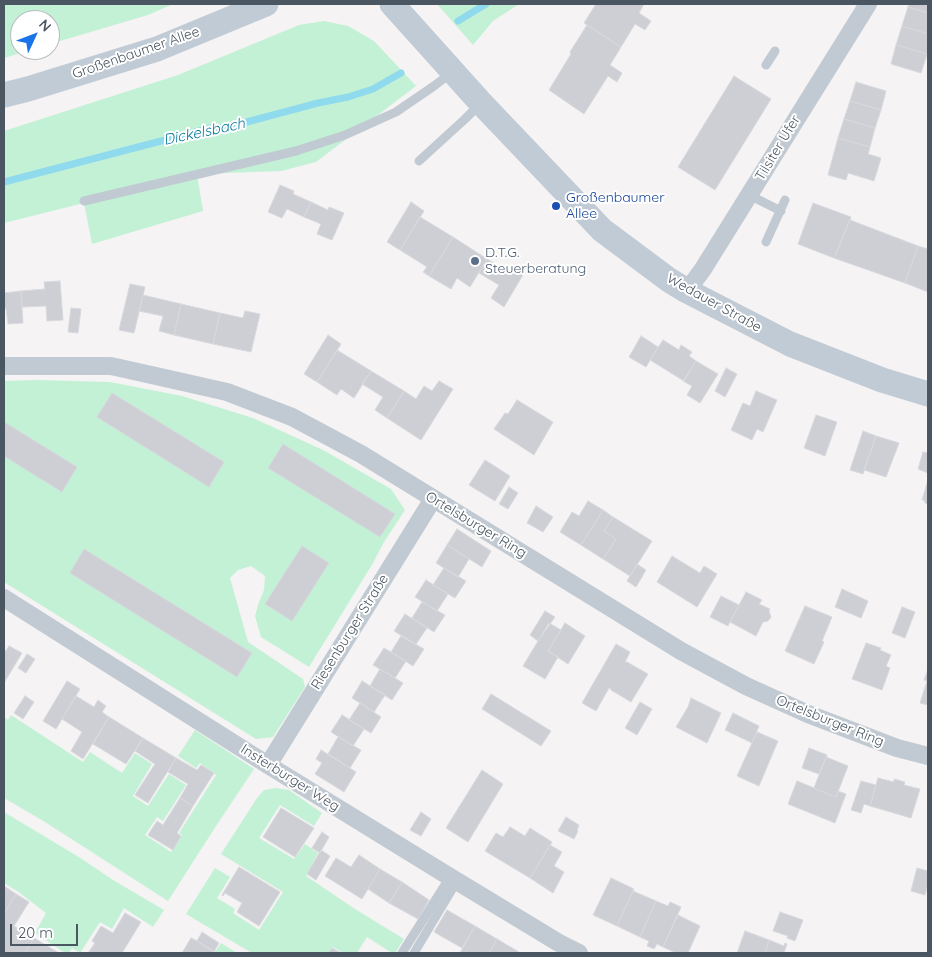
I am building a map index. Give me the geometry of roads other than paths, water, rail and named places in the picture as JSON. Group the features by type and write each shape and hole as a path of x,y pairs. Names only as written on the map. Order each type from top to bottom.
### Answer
{"main road":[{"name":"Großenbaumer Allee","path":"4,95 28,90 157,49 266,4"},
{"name":"Wedauer Straße","path":"392,4 481,103 602,230 669,280 790,344 882,380 928,394"}],"street":[{"name":"Tilsiter Ufer","path":"687,291 704,269 868,4"},
{"name":"Ortelsburger Ring","path":"4,366 111,366 227,392 292,417 361,454 681,651 746,686 808,714 897,748 928,756"},
{"name":"Riesenburger Straße","path":"268,765 433,499"},
{"name":"Insterburger Weg","path":"4,598 268,765 453,879 578,953"}],"lane":[{"path":"766,65 775,51"},
{"path":"84,201 296,151 345,135 396,112 452,71"},
{"path":"419,161 481,103"},
{"path":"749,195 780,211"},
{"path":"766,242 786,200"},
{"path":"402,953 453,879"},
{"path":"414,953 453,879"}],"waterway":[{"name":"Dickelsbach","path":"458,21 486,4"},
{"name":"Dickelsbach","path":"4,182 211,128 228,127 348,97 373,89 401,73"}],"place":[{"name":"Großenbaumer Allee","path":"556,206"},
{"name":"D.T.G. Steuerberatung","path":"475,261"}]}
